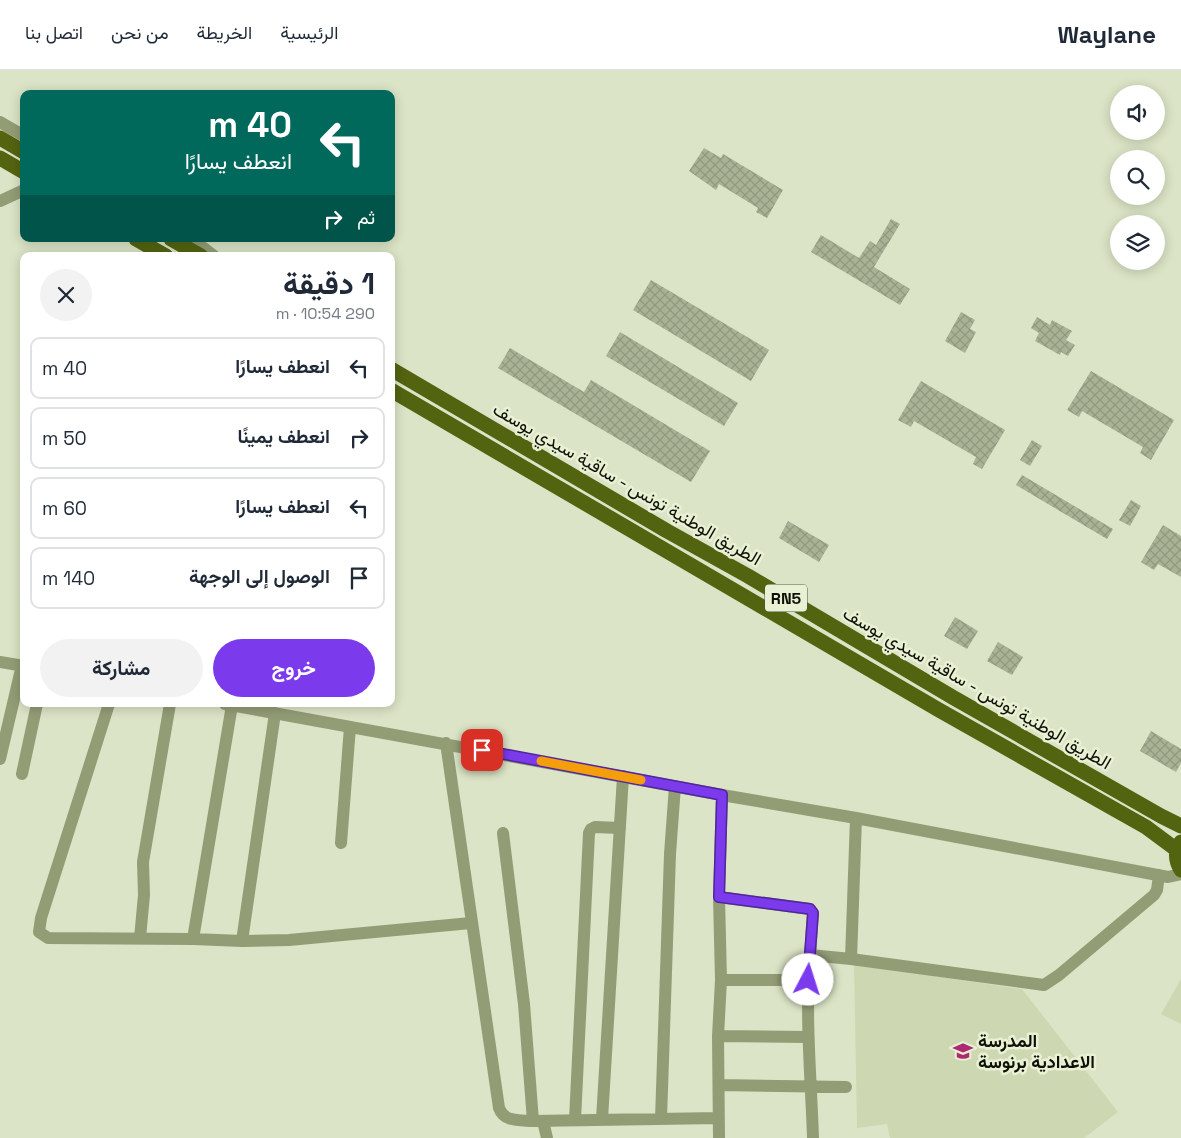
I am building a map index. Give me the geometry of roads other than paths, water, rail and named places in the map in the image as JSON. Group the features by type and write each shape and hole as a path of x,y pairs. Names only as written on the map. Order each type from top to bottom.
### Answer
{"main road":[{"path":"0,138 20,150"},
{"path":"0,158 20,170"},
{"path":"141,242 159,252"},
{"path":"176,242 194,252"},
{"name":"الطريق الوطنية تونس - ساقية سيدي يوسف","path":"395,371 954,698 1153,812 1181,826"},
{"name":"الطريق الوطنية تونس - ساقية سيدي يوسف","path":"395,392 939,710 1146,827 1180,860"}],"street":[{"path":"0,122 20,134"},
{"path":"0,201 20,192"},
{"path":"196,242 209,252"},
{"path":"0,662 20,665"},
{"path":"0,759 20,678"},
{"path":"22,774 36,707"},
{"path":"108,707 39,928 39,932 48,938 299,940 472,923"},
{"path":"140,938 144,895 143,862 169,707"},
{"path":"193,938 228,707"},
{"path":"244,707 1161,875"},
{"path":"242,941 275,713"},
{"path":"341,843 350,727"},
{"path":"446,743 499,1108 505,1117 538,1121 718,1118"},
{"path":"602,1119 623,776"},
{"path":"661,1119 670,854 675,786"},
{"path":"718,1138 718,1036 721,980 719,897 722,795"},
{"path":"852,959 856,818"},
{"path":"575,1120 589,833 591,828 594,827 620,828"},
{"path":"503,833 538,1121 547,1138"},
{"path":"810,955 1044,985 1059,975 1154,895 1161,875 1180,860"},
{"path":"719,897 810,909 813,913 808,980 808,1038 812,1087 813,1138"},
{"path":"721,980 808,980"},
{"path":"718,1036 808,1038"},
{"path":"719,1085 846,1087"}],"place":[{"name":"المدرسة الاعدادية برنوسة","path":"963,1051"}]}
